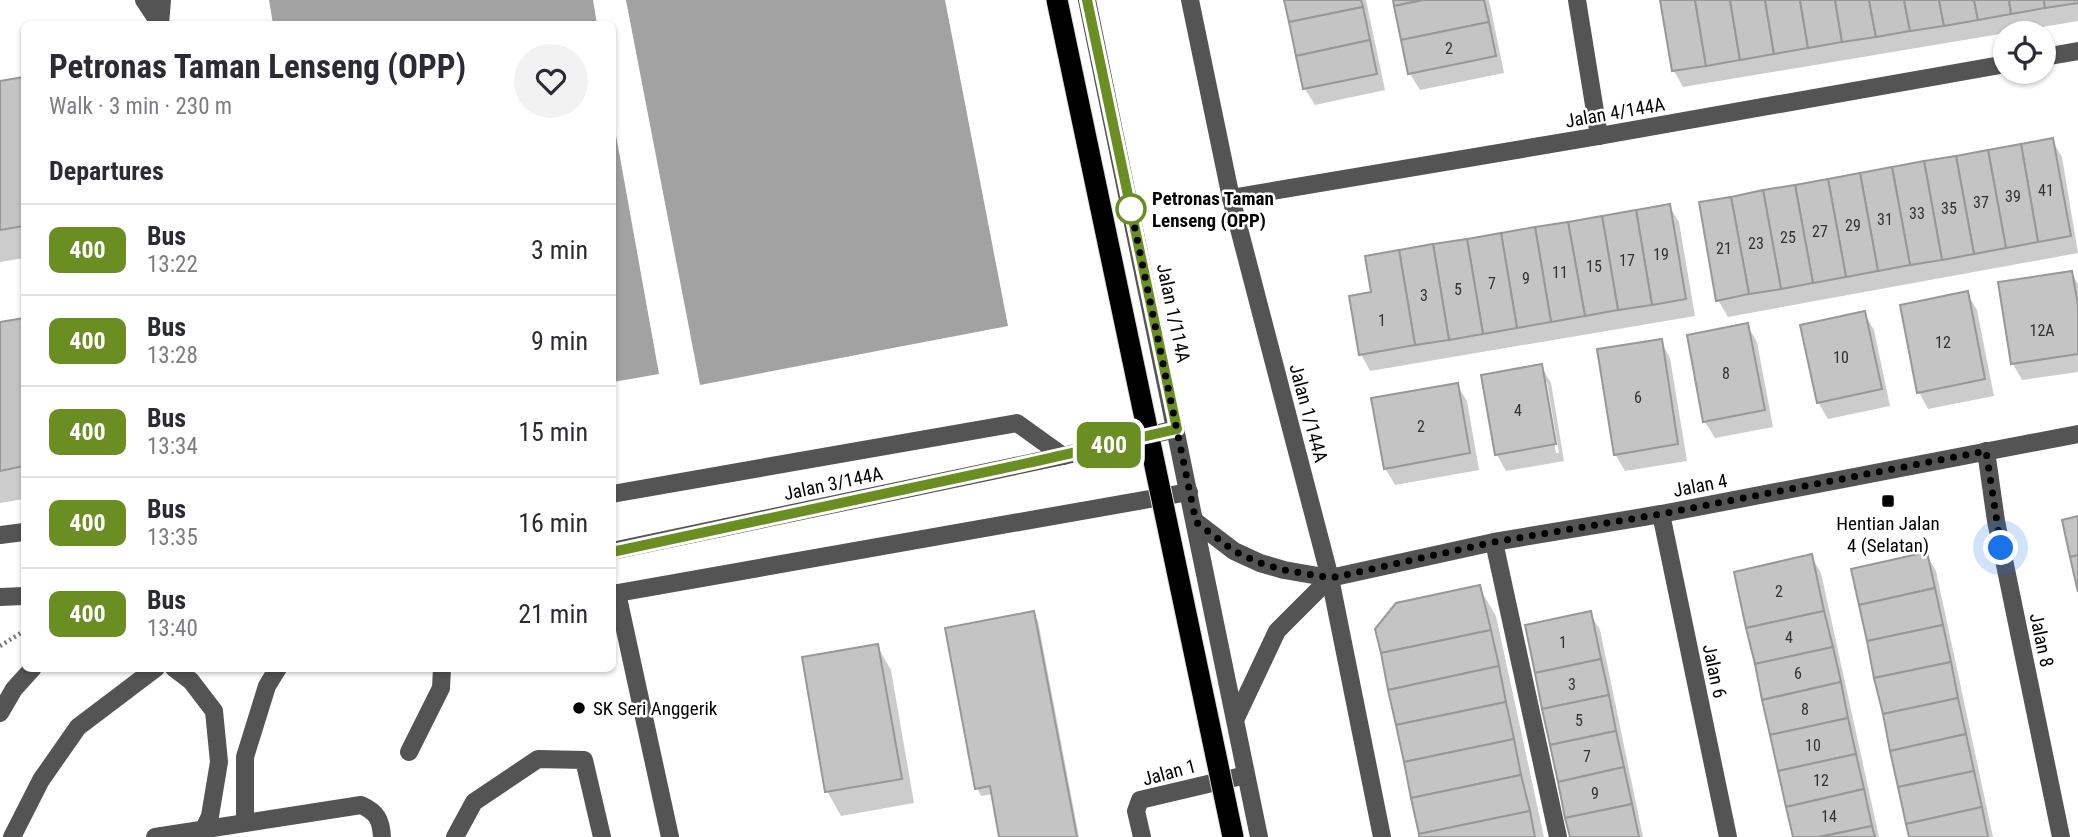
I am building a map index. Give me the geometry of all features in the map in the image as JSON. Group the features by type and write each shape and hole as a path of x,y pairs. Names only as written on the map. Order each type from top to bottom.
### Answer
{"highway":[{"path":"1057,0 1233,837"},
{"path":"1067,0 1241,837"}],"street":[{"path":"144,0 158,21"},
{"path":"160,21 162,0"},
{"name":"Jalan 1/114A","path":"1087,0 1259,837"},
{"name":"Jalan 1/144A","path":"1190,0 1231,198 1331,578 1382,837"},
{"path":"1577,0 1599,136"},
{"path":"2056,55 2078,51"},
{"name":"Jalan 4/144A","path":"1231,198 1993,66"},
{"path":"616,493 1017,423 1063,456 1177,429"},
{"name":"Jalan 4","path":"1331,578 1494,542 1661,514 2078,434"},
{"name":"Jalan 8","path":"1986,451 1996,522 2061,837"},
{"name":"Jalan 3/144A","path":"619,550 1063,456"},
{"path":"616,594 1189,492"},
{"name":"Jalan 6","path":"1661,514 1728,837"},
{"path":"1196,522 1234,551 1260,563 1331,578"},
{"path":"0,535 21,532"},
{"path":"1494,542 1558,837"},
{"path":"1236,718 1277,631 1331,578"},
{"path":"0,597 21,596"},
{"path":"616,598 670,837"},
{"path":"0,713 7,690 28,672"},
{"path":"12,837 41,780 78,727 151,672"},
{"path":"179,672 191,681 214,711 219,762 210,817 204,829"},
{"path":"245,823 245,757 267,686 276,672"},
{"path":"409,752 441,688 442,672"},
{"path":"455,837 474,802 538,759 584,760 602,837"},
{"name":"Jalan 1","path":"1142,837 1136,811 1140,800 1246,775"},
{"path":"155,837 361,805 372,810 381,822 382,837"}],"path":[{"path":"0,646 21,633"}],"shaded area":[{"path":"269,0 593,0 596,21 272,21"},
{"path":"626,0 945,0 1008,326 700,385"},
{"path":"616,135 659,374 616,381"}],"building":[{"path":"1284,0 1361,0 1363,7 1289,22"},
{"path":"1393,0 1424,0 1394,6"},
{"path":"1424,0 1484,0 1489,22 1401,40 1394,6"},
{"path":"1660,0 1695,0 1706,66 1672,71"},
{"path":"1695,0 1730,0 1740,60 1706,66"},
{"path":"1730,0 1765,0 1774,54 1740,60"},
{"path":"1765,0 1800,0 1808,48 1774,54"},
{"path":"1800,0 1835,0 1842,42 1808,48"},
{"path":"1835,0 1869,0 1876,37 1842,42"},
{"path":"1869,0 1904,0 1910,31 1876,37"},
{"path":"1904,0 1939,0 1944,26 1910,31"},
{"path":"1939,0 1974,0 1978,20 1944,26"},
{"path":"1974,0 2009,0 2011,14 1978,20"},
{"path":"2009,0 2044,0 2045,8 2011,14"},
{"path":"2044,0 2078,0 2078,3 2045,8"},
{"path":"1363,7 1370,40 1296,56 1289,22"},
{"path":"1489,22 1496,56 1408,74 1401,40"},
{"path":"1370,40 1377,74 1303,89 1296,56"},
{"path":"21,78 21,226 0,230 0,81"},
{"path":"2053,138 2071,236 2038,242 2021,144"},
{"path":"2021,144 2038,242 2006,248 1988,150"},
{"path":"1988,150 2006,248 1974,254 1956,156"},
{"path":"1956,156 1974,254 1942,260 1924,161"},
{"path":"1924,161 1942,260 1910,265 1892,167"},
{"path":"1892,167 1910,265 1878,271 1860,173"},
{"path":"1860,173 1878,271 1846,277 1828,179"},
{"path":"1828,179 1846,277 1813,283 1795,185"},
{"path":"1795,185 1813,283 1781,289 1763,190"},
{"path":"1763,190 1781,289 1749,294 1731,197"},
{"path":"1731,197 1749,294 1716,301 1699,202"},
{"path":"1670,204 1686,299 1652,305 1636,210"},
{"path":"1636,210 1652,305 1618,310 1602,216"},
{"path":"1602,216 1618,310 1585,316 1568,222"},
{"path":"1568,222 1585,316 1551,322 1535,227"},
{"path":"1535,227 1551,322 1517,328 1501,233"},
{"path":"1501,233 1517,328 1483,334 1467,239"},
{"path":"1467,239 1483,334 1449,340 1433,244"},
{"path":"1433,244 1449,340 1415,345 1399,250"},
{"path":"1399,250 1415,345 1359,355 1349,296 1371,292 1365,256"},
{"path":"2072,271 2078,305 2078,354 2011,364 1998,282"},
{"path":"1968,291 1985,379 1917,393 1900,305"},
{"path":"1865,311 1882,389 1817,403 1800,325"},
{"path":"21,318 21,467 0,471 0,322"},
{"path":"1748,323 1765,410 1703,422 1687,335"},
{"path":"1662,339 1678,444 1614,455 1597,349"},
{"path":"1542,364 1556,444 1495,455 1481,375"},
{"path":"1458,383 1470,453 1384,469 1371,398"},
{"path":"2078,516 2078,555 2070,557 2062,520"},
{"path":"1927,552 1935,588 1859,605 1851,569"},
{"path":"1812,554 1824,611 1746,628 1734,572"},
{"path":"2078,555 2078,592 2070,557"},
{"path":"1480,585 1491,630 1381,653 1375,629 1396,603"},
{"path":"1935,588 1943,625 1867,641 1859,605"},
{"path":"1034,611 1077,837 999,837 990,786 975,789 945,628"},
{"path":"1591,611 1601,659 1535,673 1525,625"},
{"path":"1824,611 1833,647 1755,664 1746,628"},
{"path":"1943,625 1951,662 1874,678 1867,641"},
{"path":"1491,630 1499,666 1388,690 1381,653"},
{"path":"878,644 902,779 825,792 802,657"},
{"path":"1833,647 1841,682 1762,700 1755,664"},
{"path":"1601,659 1609,695 1542,709 1535,673"},
{"path":"1951,662 1958,698 1883,714 1874,678"},
{"path":"1499,666 1506,702 1396,725 1388,690"},
{"path":"1841,682 1848,718 1770,735 1762,700"},
{"path":"1609,695 1616,731 1550,745 1542,709"},
{"path":"1958,698 1966,734 1890,751 1883,714"},
{"path":"1506,702 1514,739 1404,762 1396,725"},
{"path":"1848,718 1856,754 1778,771 1770,735"},
{"path":"1616,731 1624,767 1558,782 1550,745"},
{"path":"1966,734 1974,771 1898,787 1890,751"},
{"path":"1514,739 1521,775 1411,798 1404,762"},
{"path":"1856,754 1864,789 1786,807 1778,771"},
{"path":"1624,767 1632,804 1565,818 1558,782"},
{"path":"1974,771 1982,807 1906,824 1898,787"},
{"path":"1521,775 1530,811 1419,834 1411,798"},
{"path":"1864,789 1872,826 1819,837 1793,837 1786,807"},
{"path":"1632,804 1639,837 1570,837 1565,818"},
{"path":"1982,807 1988,837 1909,837 1906,824"},
{"path":"1530,811 1535,837 1419,837 1419,834"},
{"path":"1872,826 1875,837 1819,837"}],"bus line":[{"name":"400","path":"616,551 1177,429 1087,0"}],"place":[{"name":"Petronas Taman Lenseng (OPP)","path":"1131,209"},
{"name":"Hentian Jalan 4 (Selatan)","path":"1888,501"},
{"name":"SK Seri Anggerik","path":"579,708"}],"route":[{"path":"1131,209 1129,200 1196,522 1234,551 1260,563 1331,578 1494,542 1661,514 1986,451 2001,548"}]}
